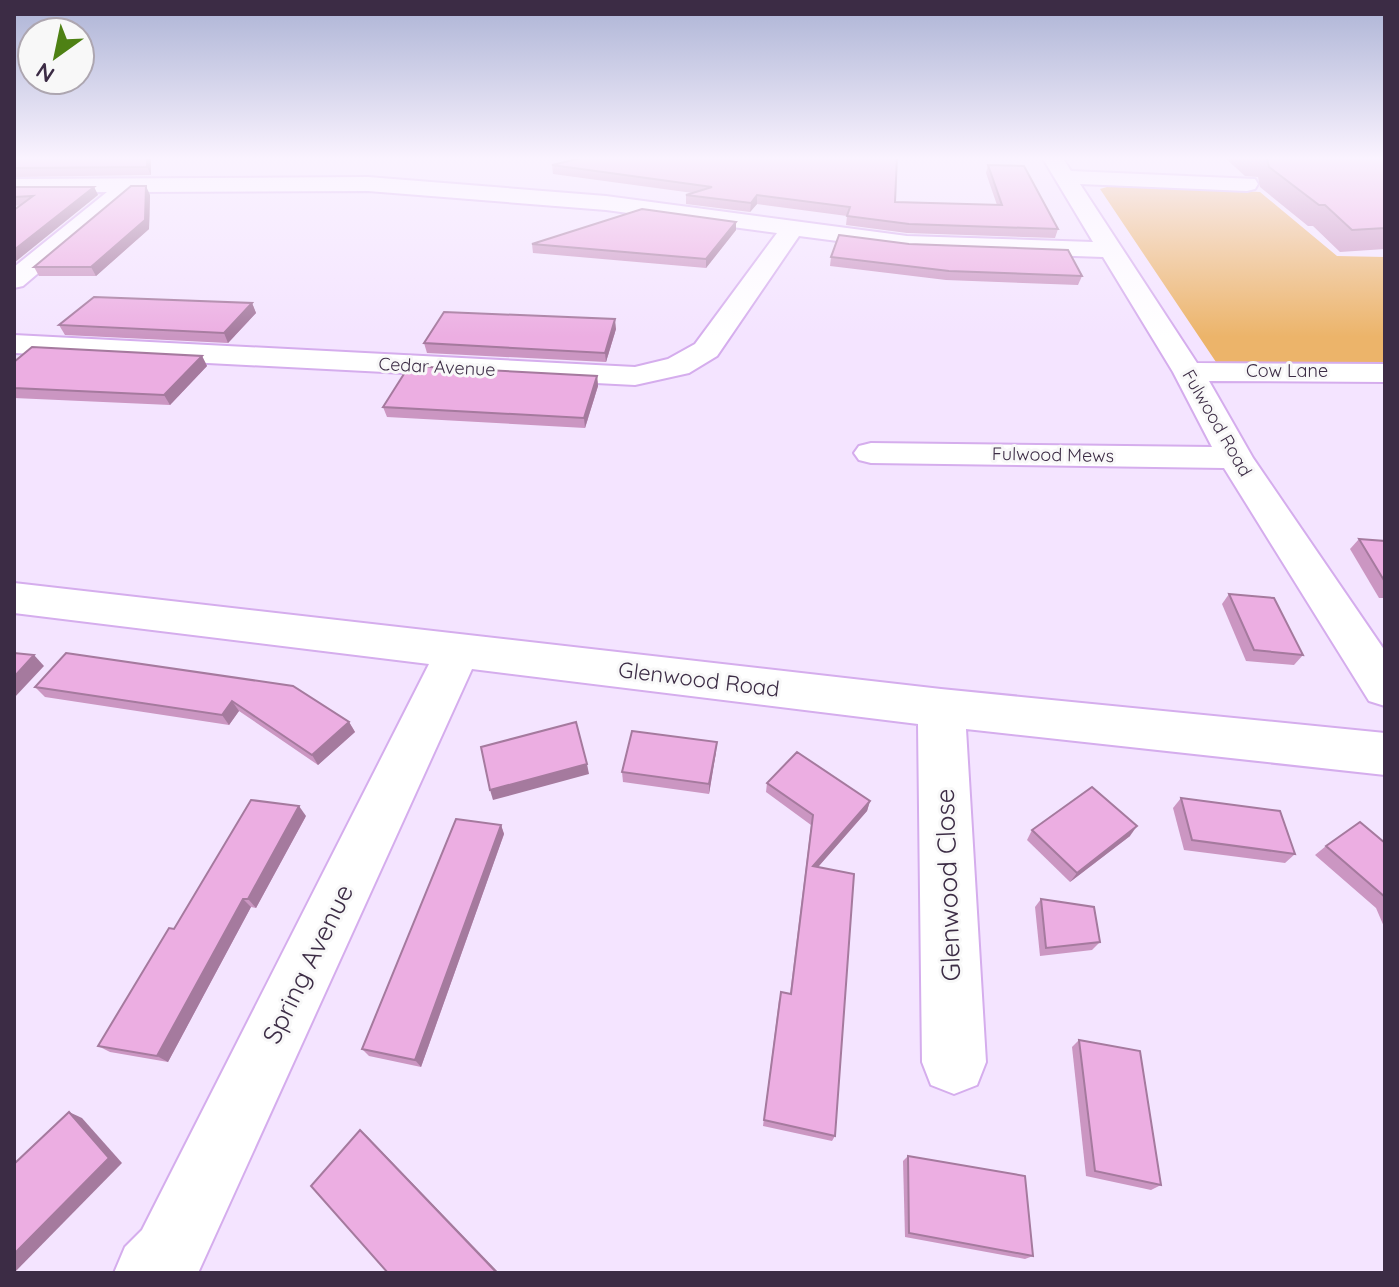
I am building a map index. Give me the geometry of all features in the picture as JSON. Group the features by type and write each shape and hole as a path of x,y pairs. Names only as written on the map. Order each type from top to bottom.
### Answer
{"street":[{"path":"14,280 90,217"},
{"path":"707,217 907,243 1111,250"},
{"name":"Fulwood Road","path":"1091,217 1188,372 1235,458 1385,688"},
{"name":"Cedar Avenue","path":"14,344 635,376 678,366 706,350 792,229"},
{"name":"Cow Lane","path":"1188,372 1385,373"},
{"name":"Fulwood Mews","path":"871,455 1235,458"},
{"name":"Glenwood Road","path":"14,598 941,708 1385,754"},
{"name":"Spring Avenue","path":"167,1267 458,651"},
{"name":"Glenwood Close","path":"941,708 954,1062"}],"shaded area":[{"path":"1119,217 1290,217 1337,256 1385,257 1385,366 1218,365"}],"building":[{"path":"14,217 56,217 14,250"},
{"path":"94,217 145,217 91,267 34,267"},
{"path":"617,217 700,217 736,222 706,259 532,244"},
{"path":"855,217 1052,217 1058,229 909,224"},
{"path":"1338,217 1385,217 1385,228 1352,230"},
{"path":"839,235 909,244 1068,250 1082,276 949,271 831,257"},
{"path":"94,297 252,303 224,333 59,325"},
{"path":"444,312 615,319 605,353 424,343"},
{"path":"32,347 202,356 164,395 14,388 14,362"},
{"path":"409,366 597,376 584,418 383,407"},
{"path":"1359,539 1385,541 1385,582"},
{"path":"1229,594 1274,598 1303,655 1254,650"},
{"path":"14,653 34,655 14,677"},
{"path":"66,653 293,686 349,722 312,755 232,701 222,715 35,687"},
{"path":"576,722 587,764 490,790 481,747"},
{"path":"632,731 717,742 709,784 622,772"},
{"path":"797,752 870,801 813,866 854,874 835,1136 764,1120 781,992 791,994 813,815 767,783"},
{"path":"1092,787 1137,826 1077,873 1032,830"},
{"path":"1181,798 1280,811 1295,854 1192,840"},
{"path":"251,800 299,806 248,899 243,899 157,1056 98,1046 169,928 174,929"},
{"path":"456,819 501,825 415,1060 362,1049"},
{"path":"1360,822 1385,843 1385,897 1326,846"},
{"path":"1041,899 1094,907 1100,942 1046,948"},
{"path":"1079,1040 1140,1051 1161,1185 1095,1171"},
{"path":"69,1112 109,1158 14,1254 14,1164"},
{"path":"360,1130 497,1273 388,1273 311,1186"},
{"path":"908,1156 1025,1176 1033,1256 909,1233"}]}
